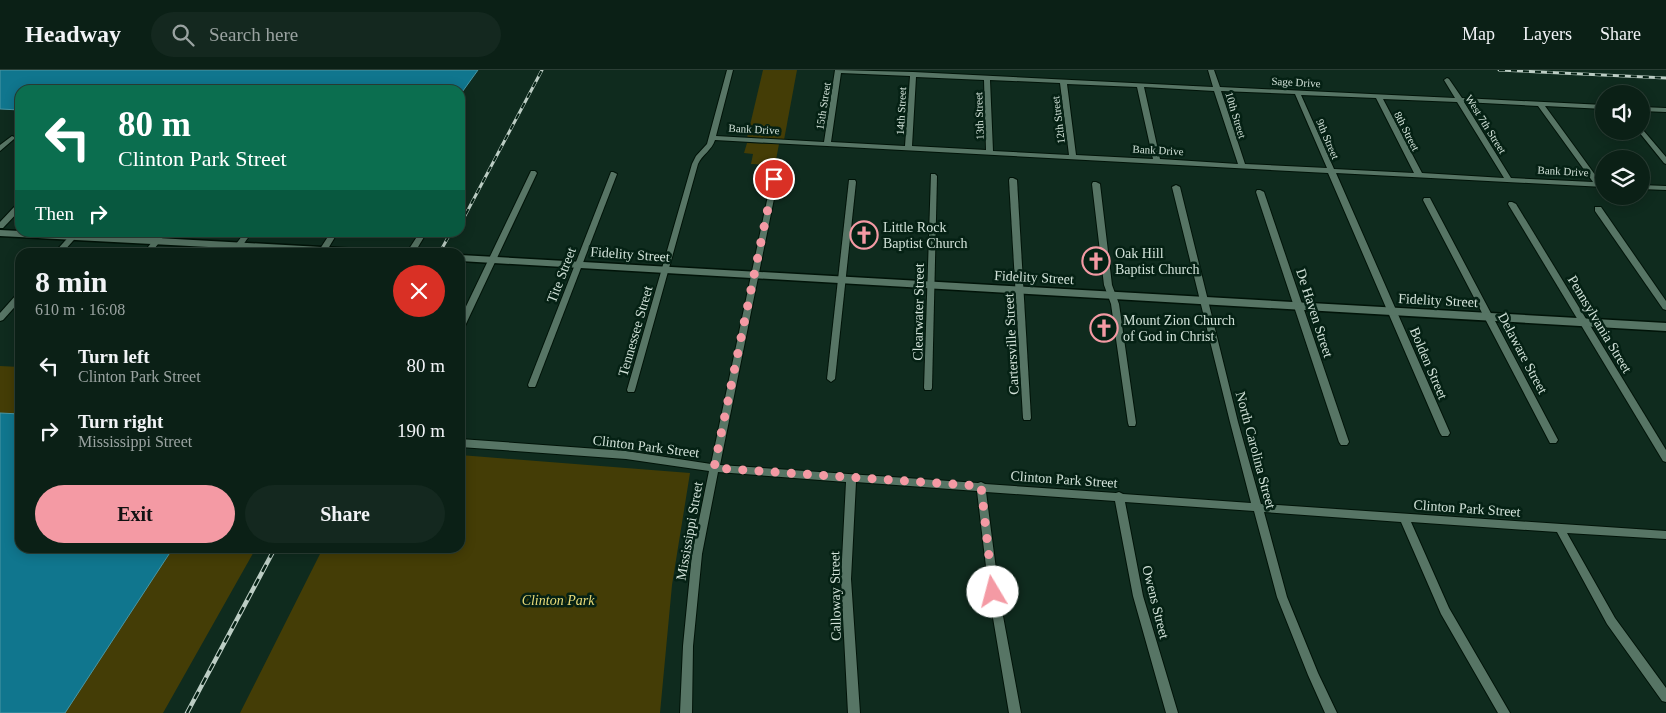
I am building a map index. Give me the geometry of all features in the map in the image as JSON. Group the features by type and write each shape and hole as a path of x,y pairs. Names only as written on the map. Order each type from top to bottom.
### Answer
{"main road":[{"path":"0,233 15,233"},
{"path":"99,237 225,248"},
{"name":"Fidelity Street","path":"465,258 1666,327"}],"street":[{"path":"712,138 730,70"},
{"name":"Sage Drive","path":"838,70 1595,107"},
{"name":"15th Street","path":"827,144 838,70"},
{"name":"10th Street","path":"1211,70 1242,166"},
{"name":"14th Street","path":"908,148 913,74"},
{"name":"13th Street","path":"988,78 990,153"},
{"name":"West 7th Street","path":"1447,80 1509,180"},
{"name":"12th Street","path":"1064,81 1073,157"},
{"path":"1140,85 1157,162"},
{"name":"9th Street","path":"1297,92 1340,193"},
{"name":"8th Street","path":"1378,96 1419,175"},
{"path":"1540,104 1595,176"},
{"path":"1650,109 1666,110"},
{"path":"0,149 12,138"},
{"name":"Bank Drive","path":"712,138 1595,184"},
{"name":"Tennessee Street","path":"631,390 695,164 698,156 710,145 712,138"},
{"path":"1648,140 1666,162"},
{"path":"465,318 533,173"},
{"name":"Tite Street","path":"532,386 613,174"},
{"name":"Clearwater Street","path":"928,388 933,176"},
{"name":"Mississippi Street","path":"686,713 688,646 697,554 774,179"},
{"name":"Cartersville Street","path":"1013,180 1021,290 1027,418"},
{"path":"831,379 852,182"},
{"path":"1096,184 1108,285 1115,304 1132,423"},
{"path":"1650,187 1666,188"},
{"name":"North Carolina Street","path":"1176,188 1257,507 1282,597 1332,713"},
{"name":"De Haven Street","path":"1260,192 1344,442"},
{"name":"Bolden Street","path":"1340,193 1445,433"},
{"name":"Delaware Street","path":"1427,200 1553,440"},
{"name":"Pennsylvania Street","path":"1512,204 1666,458"},
{"path":"1598,209 1666,307"},
{"path":"0,226 15,211"},
{"path":"63,248 74,237"},
{"path":"151,248 160,237"},
{"path":"238,248 245,237"},
{"path":"325,248 332,237"},
{"path":"414,248 421,237"},
{"path":"0,318 15,302"},
{"name":"Clinton Park Street","path":"465,444 626,455 714,468 1404,518 1666,534"},
{"name":"Calloway Street","path":"851,478 846,579 854,713"},
{"path":"981,486 990,575 1004,661 1015,713"},
{"name":"Owens Street","path":"1119,496 1138,596 1172,713"},
{"path":"1404,518 1445,611 1504,713"},
{"path":"1559,527 1611,620 1666,697"}],"green space":[{"path":"763,70 797,70 784,140 747,138"},
{"path":"747,143 779,144 775,165 751,164 753,154 744,153"},
{"path":"0,366 15,367 15,553 253,553 163,713 0,713"},
{"name":"Clinton Park","path":"465,455 690,473 672,585 660,713 240,713 320,553 465,553"}],"water":[{"path":"0,70 478,70 465,88 465,85 15,85 15,110 0,109"},
{"path":"0,413 15,414 15,553 170,553 65,713 0,713"}],"railway":[{"path":"465,216 542,70"},
{"path":"1499,70 1666,78"},
{"path":"442,248 448,237"},
{"path":"187,713 272,553"}],"place":[{"name":"Little Rock Baptist Church","path":"864,235"},
{"name":"Oak Hill Baptist Church","path":"1096,261"},
{"name":"Mount Zion Church of God in Christ","path":"1104,328"}],"route":[{"path":"774,179 714,468 981,486 993,592"}]}
